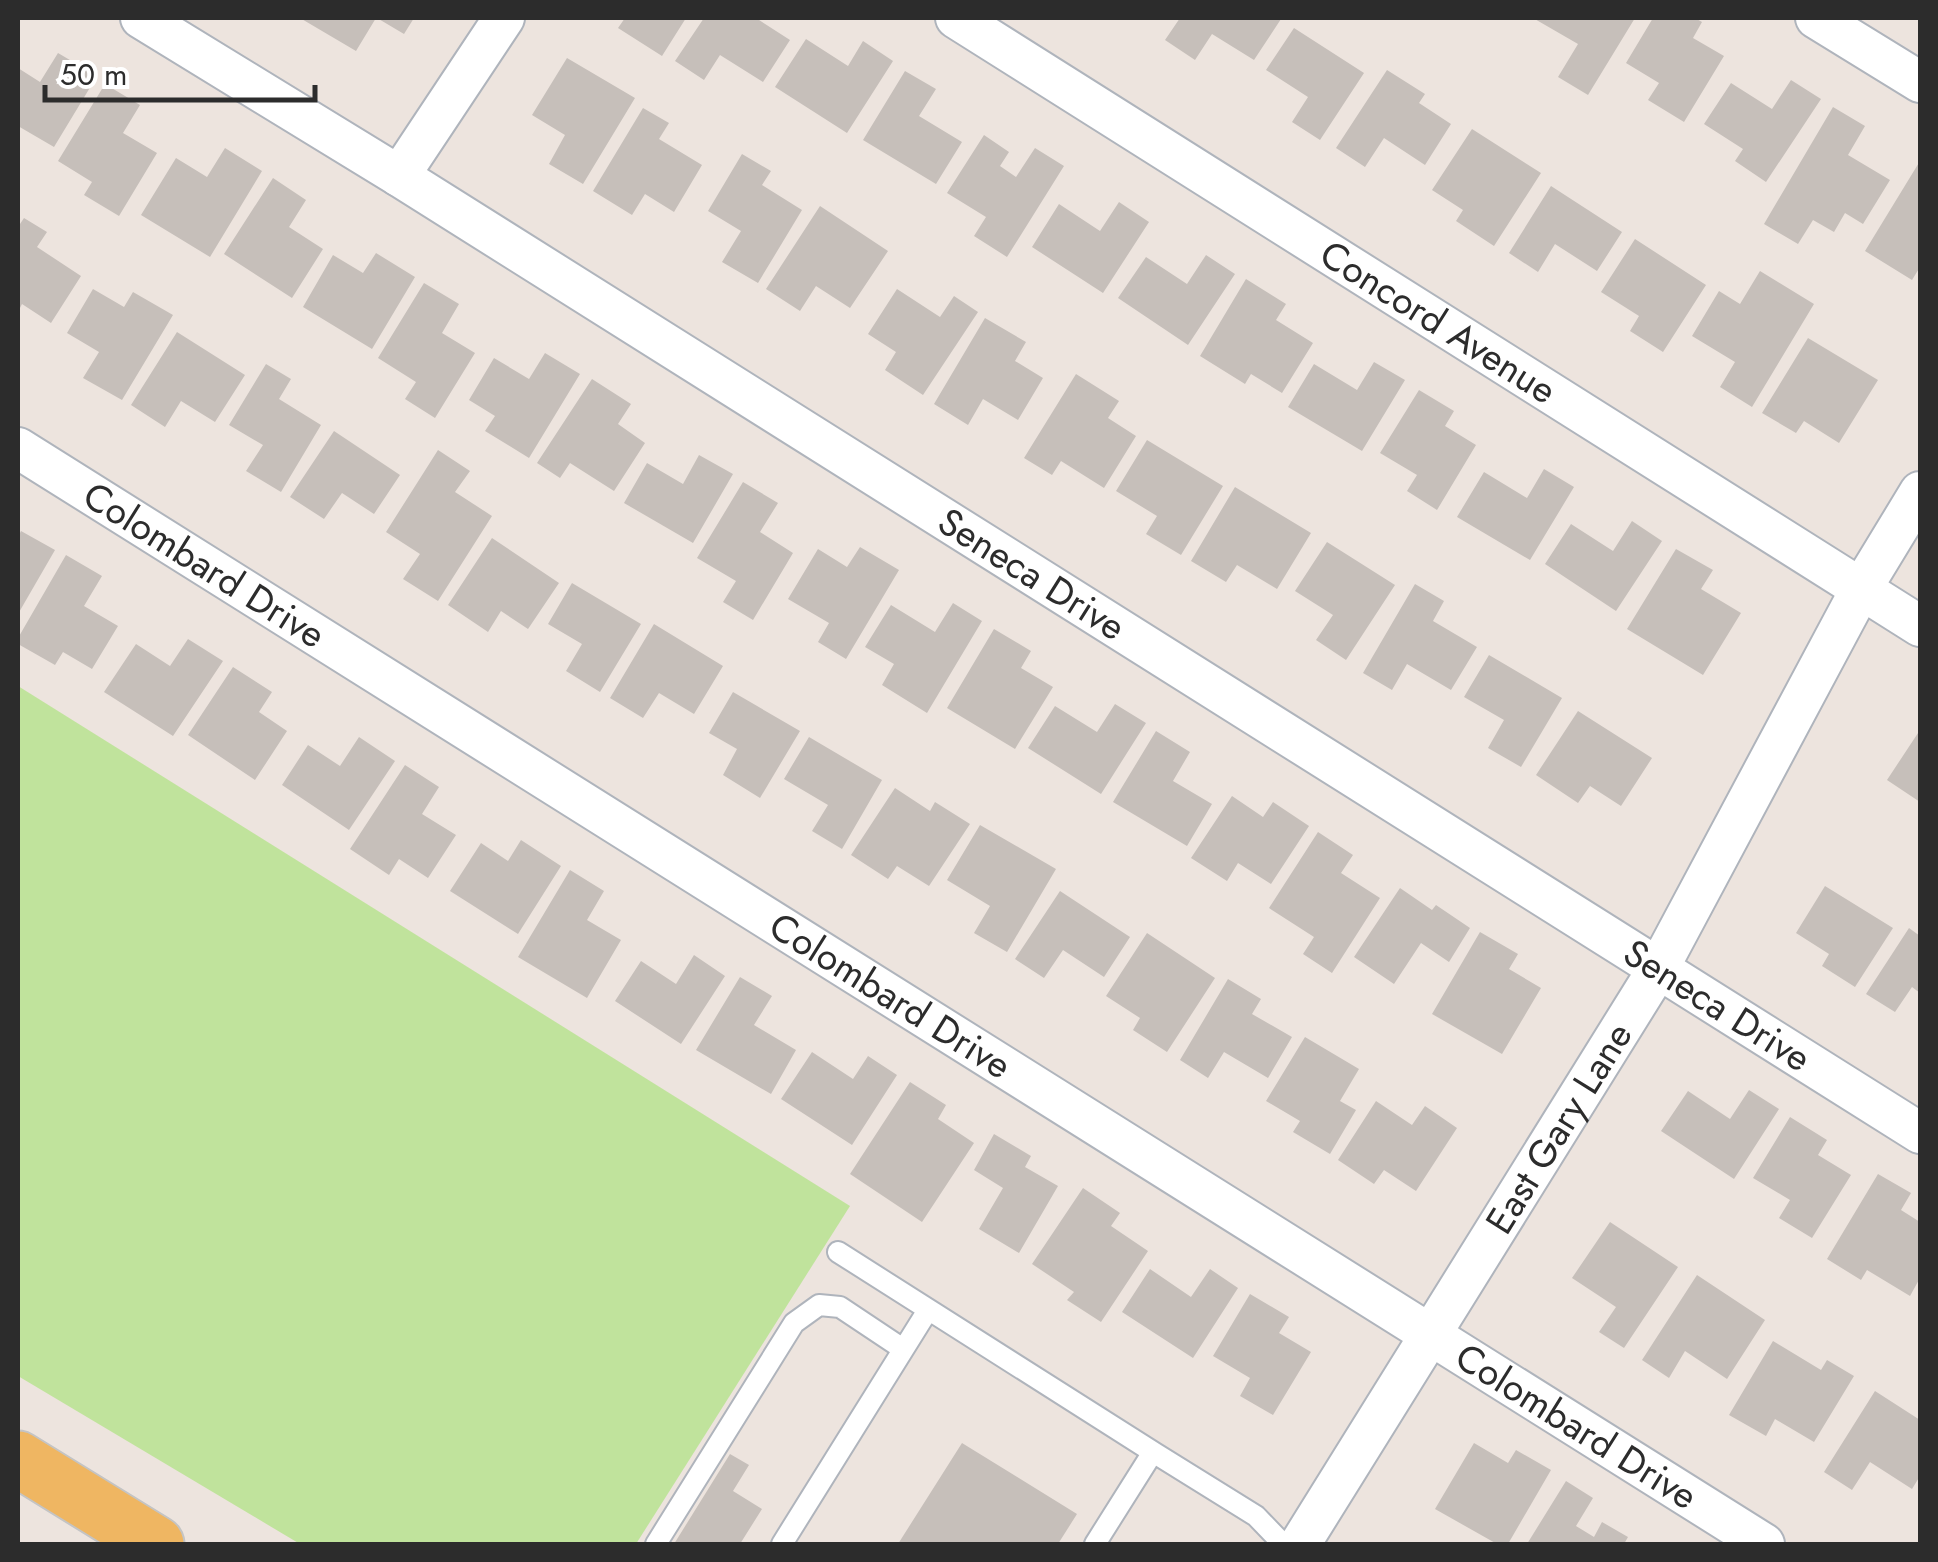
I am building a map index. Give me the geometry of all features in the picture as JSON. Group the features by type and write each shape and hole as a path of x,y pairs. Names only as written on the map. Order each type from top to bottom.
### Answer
{"main road":[{"path":"18,1458 156,1544"}],"street":[{"name":"Seneca Drive","path":"141,18 399,176 1920,1133"},
{"path":"399,176 504,18"},
{"name":"Concord Avenue","path":"956,18 1920,626"},
{"path":"1816,18 1920,82"},
{"name":"Colombard Drive","path":"18,448 1764,1544"},
{"name":"East Gary Lane","path":"1300,1544 1658,969 1861,589 1920,492"}],"lane":[{"path":"838,1252 1256,1516 1283,1544"},
{"path":"656,1544 794,1323 819,1306 840,1308 903,1349"},
{"path":"782,1544 928,1310"},
{"path":"1095,1544 1154,1452"}],"green space":[{"path":"18,686 850,1206 636,1544 300,1544 18,1376"}],"building":[{"path":"300,18 376,18 356,51"},
{"path":"377,18 414,18 404,34"},
{"path":"625,18 686,18 662,56 618,28"},
{"path":"704,18 756,18 790,40 763,82 720,55 704,80 675,61"},
{"path":"1180,18 1281,19 1254,60 1212,34 1195,60 1165,40"},
{"path":"1533,18 1635,18 1588,95 1558,77 1578,44"},
{"path":"1653,18 1695,18 1702,22 1693,38 1724,56 1684,122 1648,100 1659,83 1626,63"},
{"path":"1294,28 1364,73 1320,140 1292,122 1308,97 1266,70"},
{"path":"806,39 848,66 863,41 893,61 847,133 775,87"},
{"path":"58,53 97,76 54,147 18,126 18,68 40,82"},
{"path":"567,58 635,98 583,184 549,164 565,135 532,115"},
{"path":"1387,70 1425,94 1419,103 1451,124 1425,165 1384,138 1365,167 1336,148"},
{"path":"905,71 936,89 919,116 962,142 936,184 863,140"},
{"path":"1791,80 1821,99 1766,182 1735,161 1743,149 1704,124 1731,83 1772,109"},
{"path":"105,84 140,105 123,133 157,153 119,216 84,195 92,182 58,161"},
{"path":"1833,107 1865,126 1848,155 1890,180 1863,224 1845,213 1834,232 1813,220 1798,244 1764,224"},
{"path":"643,108 669,123 659,139 702,165 674,212 645,194 632,215 593,191"},
{"path":"1472,129 1541,173 1494,246 1456,221 1463,210 1432,190"},
{"path":"984,135 1009,152 1000,166 1016,177 1035,148 1064,166 1007,257 974,236 986,217 947,193"},
{"path":"225,148 262,171 210,257 141,215 176,158 207,177"},
{"path":"742,154 771,171 762,185 802,210 758,283 722,262 741,231 708,211"},
{"path":"1920,161 1920,267 1912,280 1865,251"},
{"path":"273,178 306,200 289,227 323,249 292,298 224,254"},
{"path":"1551,186 1622,232 1597,271 1555,244 1538,272 1509,253"},
{"path":"1119,202 1149,222 1103,293 1032,247 1059,204 1100,231"},
{"path":"820,206 888,251 850,308 816,286 800,311 766,289"},
{"path":"24,218 47,232 37,247 81,276 51,323 22,304 18,312 18,227"},
{"path":"1635,239 1706,285 1663,352 1630,331 1639,316 1601,292"},
{"path":"376,253 415,277 372,349 303,307 333,255 363,273"},
{"path":"1206,255 1235,274 1188,345 1118,298 1146,257 1187,284"},
{"path":"1760,271 1814,304 1752,407 1720,387 1735,362 1692,336 1719,291 1740,304"},
{"path":"1246,279 1286,304 1276,320 1313,343 1282,393 1251,374 1245,384 1200,356"},
{"path":"424,283 459,304 442,333 475,353 435,418 405,399 416,382 378,358"},
{"path":"93,289 124,307 133,292 173,315 122,400 83,378 99,352 67,333"},
{"path":"897,289 940,317 954,296 978,312 923,395 885,370 896,352 868,334"},
{"path":"985,318 1026,342 1015,361 1043,378 1018,420 983,399 968,425 934,404"},
{"path":"177,332 245,375 215,422 181,401 165,427 131,405"},
{"path":"1808,338 1878,380 1839,443 1804,421 1796,433 1762,413"},
{"path":"545,353 580,374 529,458 485,431 495,416 469,400 494,358 529,379"},
{"path":"1374,362 1405,380 1362,451 1288,407 1314,364 1357,390"},
{"path":"266,364 291,379 279,399 321,425 281,492 246,471 263,445 229,425"},
{"path":"1076,374 1119,401 1108,418 1136,436 1104,488 1061,461 1052,475 1024,458"},
{"path":"592,379 631,404 618,424 645,443 614,491 570,463 560,478 537,463"},
{"path":"1419,390 1454,411 1445,426 1476,445 1437,510 1407,491 1417,475 1380,453"},
{"path":"334,431 400,475 374,514 342,493 324,519 290,497"},
{"path":"1147,440 1223,486 1181,555 1146,534 1157,516 1116,491"},
{"path":"438,450 470,471 455,492 492,516 438,601 403,579 420,554 386,532"},
{"path":"699,455 733,474 693,543 624,503 647,463 683,484"},
{"path":"1544,469 1574,487 1530,560 1457,517 1484,472 1527,498"},
{"path":"743,482 778,503 760,532 793,553 753,620 723,602 736,581 697,558"},
{"path":"1235,487 1311,533 1277,589 1237,565 1226,582 1191,561"},
{"path":"1632,521 1662,541 1616,611 1545,564 1571,524 1613,551"},
{"path":"21,531 55,550 18,614 18,537"},
{"path":"492,538 559,583 528,629 501,611 488,632 448,605"},
{"path":"1327,542 1395,585 1346,660 1316,640 1333,615 1295,591"},
{"path":"860,547 899,570 846,659 818,642 829,623 788,599 818,549 847,567"},
{"path":"1676,549 1713,570 1701,589 1741,613 1703,675 1627,629"},
{"path":"66,555 102,576 84,606 118,626 92,669 63,652 55,665 18,644"},
{"path":"572,583 641,624 600,692 566,671 582,644 548,624"},
{"path":"1415,584 1444,601 1433,621 1477,647 1451,690 1407,664 1392,690 1363,673"},
{"path":"953,603 982,621 927,713 882,685 894,664 865,647 891,605 935,632"},
{"path":"654,624 723,666 694,714 659,693 643,718 610,698"},
{"path":"994,629 1031,651 1021,668 1053,687 1015,749 947,708"},
{"path":"188,639 223,661 173,736 104,692 136,644 170,666"},
{"path":"1489,655 1562,698 1521,767 1488,748 1504,720 1464,697"},
{"path":"233,667 272,692 259,712 287,731 255,780 188,735"},
{"path":"733,692 800,731 760,798 723,775 737,749 709,733"},
{"path":"1115,704 1146,723 1101,794 1028,748 1055,706 1097,732"},
{"path":"1578,711 1652,758 1621,806 1590,786 1578,803 1536,775"},
{"path":"1920,730 1920,802 1887,780"},
{"path":"1156,731 1190,752 1173,781 1212,804 1187,846 1113,802"},
{"path":"359,737 395,761 349,830 282,785 308,745 340,766"},
{"path":"809,737 882,780 842,849 812,831 828,805 784,779"},
{"path":"405,765 439,787 422,814 456,835 428,878 399,859 389,875 350,849"},
{"path":"895,788 930,811 935,802 970,824 929,886 897,866 888,879 851,855"},
{"path":"1232,796 1263,817 1273,802 1309,826 1271,884 1238,863 1227,881 1191,858"},
{"path":"980,825 1056,869 1007,952 974,933 990,906 947,880"},
{"path":"1318,832 1353,855 1341,873 1380,898 1332,973 1303,954 1314,937 1269,908"},
{"path":"521,840 561,866 518,934 450,891 481,843 508,861"},
{"path":"570,870 604,891 587,920 621,940 587,998 518,957"},
{"path":"1825,886 1893,928 1855,987 1822,966 1829,954 1796,933"},
{"path":"1400,888 1432,910 1436,905 1470,928 1449,962 1421,943 1394,984 1354,957"},
{"path":"1060,891 1130,937 1104,977 1063,950 1044,978 1015,959"},
{"path":"1909,928 1920,936 1920,993 1912,987 1895,1012 1866,994"},
{"path":"1480,932 1518,954 1509,969 1541,988 1502,1054 1432,1014"},
{"path":"1147,933 1215,978 1167,1052 1133,1030 1140,1018 1106,996"},
{"path":"694,955 725,976 681,1044 615,1001 641,961 676,984"},
{"path":"740,977 772,996 754,1025 796,1050 771,1094 696,1050"},
{"path":"1228,979 1261,999 1252,1014 1292,1037 1268,1078 1224,1052 1208,1078 1180,1060"},
{"path":"1305,1037 1359,1069 1340,1101 1356,1110 1330,1154 1293,1132 1300,1121 1266,1101"},
{"path":"812,1052 853,1079 868,1056 897,1075 852,1145 781,1099"},
{"path":"910,1082 946,1105 938,1119 974,1143 922,1222 850,1174"},
{"path":"1749,1090 1779,1109 1734,1179 1661,1131 1688,1091 1730,1119"},
{"path":"1376,1101 1412,1125 1425,1106 1457,1128 1416,1191 1384,1170 1374,1184 1338,1160"},
{"path":"1790,1117 1827,1140 1818,1155 1851,1175 1812,1238 1779,1218 1790,1200 1753,1178"},
{"path":"994,1134 1031,1156 1025,1167 1058,1186 1019,1253 979,1229 1003,1188 974,1170"},
{"path":"1878,1174 1911,1193 1901,1210 1920,1222 1920,1278 1910,1296 1867,1270 1861,1280 1827,1259"},
{"path":"1083,1188 1120,1213 1111,1226 1148,1251 1101,1322 1067,1300 1074,1292 1032,1264"},
{"path":"1610,1222 1678,1267 1624,1348 1599,1332 1616,1307 1572,1278"},
{"path":"1150,1269 1191,1297 1210,1269 1238,1288 1193,1358 1122,1312"},
{"path":"1697,1275 1765,1320 1727,1379 1685,1351 1669,1378 1642,1360"},
{"path":"1250,1294 1289,1317 1279,1333 1311,1352 1273,1415 1240,1396 1250,1378 1213,1356"},
{"path":"1773,1341 1821,1370 1827,1360 1854,1376 1814,1442 1775,1419 1766,1436 1729,1415"},
{"path":"1875,1391 1920,1420 1920,1476 1912,1489 1870,1462 1852,1490 1824,1472"},
{"path":"962,1443 1077,1514 1058,1544 898,1544"},
{"path":"1474,1443 1508,1463 1516,1450 1551,1470 1508,1544 1497,1544 1435,1509"},
{"path":"730,1454 749,1465 733,1491 762,1509 740,1544 674,1544"},
{"path":"1566,1481 1593,1498 1576,1526 1594,1537 1602,1522 1628,1537 1624,1544 1527,1544"}]}
